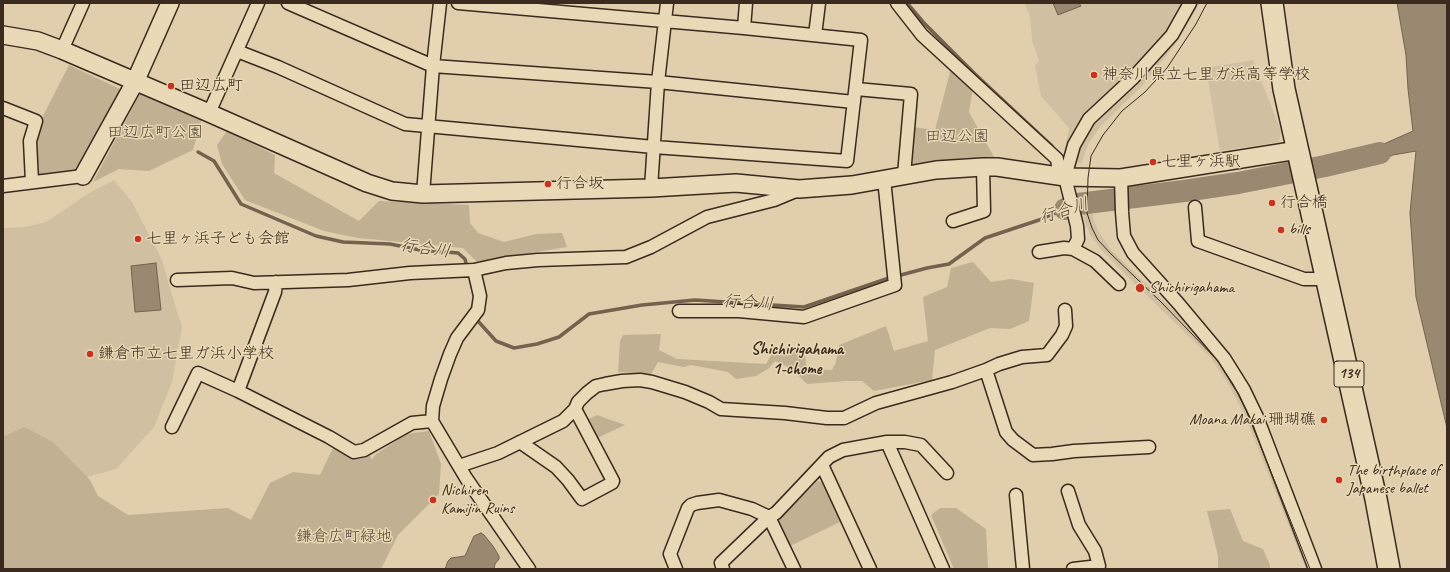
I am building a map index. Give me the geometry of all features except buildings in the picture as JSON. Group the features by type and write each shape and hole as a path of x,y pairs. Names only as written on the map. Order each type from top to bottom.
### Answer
{"highway":[{"name":"134","path":"1272,3 1284,89 1376,499 1389,569"}],"street":[{"path":"62,50 83,3"},
{"path":"3,186 83,176 136,82 170,3"},
{"path":"209,113 258,3"},
{"path":"288,3 433,66 658,82 854,102"},
{"path":"423,194 433,66 440,3"},
{"path":"237,51 278,67 405,124 654,147 847,161 861,40 744,28 665,22 590,8 458,3"},
{"path":"651,188 658,82 667,3"},
{"path":"744,28 746,3"},
{"path":"815,35 819,3"},
{"path":"897,3 922,35 1057,159 1061,177 1077,226 1078,239 1073,249"},
{"path":"1061,177 1074,144 1089,119 1133,78 1172,35 1190,3"},
{"path":"3,35 38,41 62,50 367,183 392,191 423,194 651,188 736,183 799,189 852,185 936,170 983,167 997,167 1061,177 1121,184 1301,164"},
{"path":"856,89 911,94 904,175"},
{"path":"3,108 36,121 30,141 32,182"},
{"path":"953,221 984,211 983,167"},
{"path":"679,311 739,311 804,317 895,285 884,179"},
{"path":"1121,184 1124,236 1133,253 1178,303 1224,358 1244,390 1257,417 1315,569"},
{"path":"177,280 232,278 254,283 348,280 410,273 474,270 506,263 538,260 626,257 651,247 707,218 774,200 799,189"},
{"path":"1195,207 1198,241 1304,279 1327,279"},
{"path":"1039,252 1064,248 1073,249 1095,261 1119,284"},
{"path":"474,270 480,296 478,310 457,338 450,354 433,406 432,421 459,466 529,569"},
{"path":"238,391 275,292 276,282"},
{"path":"459,466 498,453 563,421 575,409 578,402 596,386 622,381 640,380 652,382 685,392 709,402 721,409 785,413 827,418 844,418 876,403 952,382 999,364 1022,358 1048,355 1062,335 1066,326 1065,310"},
{"path":"986,370 1006,432 1013,440 1033,455 1149,447"},
{"path":"172,426 198,373 329,436 354,452 364,450 412,423 432,421"},
{"path":"520,442 556,468 568,480 582,499 612,483 613,481 575,409"},
{"path":"887,442 942,569"},
{"path":"723,569 721,563 769,517 776,513 829,457 843,450 887,442 905,442 921,445 947,473"},
{"path":"822,465 870,569"},
{"path":"1068,491 1079,525 1095,551 1099,566 1073,569"},
{"path":"1016,495 1023,569"},
{"path":"676,569 670,554 688,508 691,505 719,500 752,509 769,517 794,569"}],"shaded area":[{"name":"神奈川県立七里ガ浜高等学校","path":"1024,3 1200,3 1174,46 1144,84 1100,127 1088,144 1081,164 1072,159 1074,155 1065,149 1069,128 1041,96 1035,66 1039,60 1032,41 1030,15"},
{"path":"1053,3 1079,3 1081,6 1058,15"},
{"path":"1397,3 1447,3 1447,428 1416,297 1410,213 1416,151 1393,155 1380,161 1377,147 1413,131 1406,55"},
{"path":"1253,60 1281,131 1279,142 1220,151 1206,68"},
{"name":"鎌倉市立七里ガ浜小学校","path":"114,180 132,202 162,260 182,326 172,382 154,427 116,469 76,480 3,468 3,228 25,227 46,222 89,193"},
{"path":"1083,207 1092,207 1093,218 1098,231 1112,251 1195,331 1218,357 1251,415 1311,569 1306,569 1246,418 1229,385 1211,358 1099,247 1090,234 1084,219"},
{"path":"156,263 161,310 135,312 131,266"},
{"path":"481,533 493,546 499,556 494,569 445,569 451,558 465,556 474,536"}],"green space":[{"path":"69,65 120,89 75,173 38,177 34,140 42,118"},
{"name":"田辺公園","path":"951,68 973,87 969,112 994,157 950,161 911,167 914,127 935,130"},
{"name":"田辺広町公園","path":"141,92 202,118 193,150 149,171 119,169 93,182"},
{"path":"227,131 275,155 274,173 359,221 379,201 469,205 470,223 478,233 504,242 536,234 562,233 567,247 477,262 463,248 358,238 324,231 245,200 222,164 217,145"},
{"path":"973,262 991,282 1011,279 1034,283 1029,321 1010,329 990,328 935,350 932,380 874,391 862,381 807,384 792,369 775,361 768,369 756,376 736,379 728,372 691,365 684,367 658,362 651,374 618,372 620,341 623,335 661,334 659,350 677,359 766,364 776,347 804,349 807,369 832,370 836,362 839,345 886,326 894,351 928,341 923,297 947,287 951,268"},
{"path":"597,415 625,425 597,438 587,420"},
{"name":"鎌倉広町緑地","path":"24,427 53,442 90,480 98,496 128,515 228,508 251,520 270,483 293,472 320,475 334,446 357,458 369,453 372,460 375,455 406,434 429,431 441,464 439,494 398,535 381,569 3,569 3,437"},
{"path":"818,481 823,482 840,522 788,547 777,521"},
{"path":"940,508 956,508 986,529 988,569 954,569 931,515"},
{"path":"1230,509 1243,541 1263,549 1270,565 1270,569 1218,569 1218,556 1207,511"}],"waterway":[{"path":"907,3 924,23 975,74 1052,146"},
{"name":"行合川","path":"198,152 214,161 241,204 316,236 343,242 390,244 420,250 458,253 465,259 467,268"},
{"name":"行合川","path":"1065,209 1078,204 1238,183 1325,166 1380,153"},
{"name":"行合川","path":"477,317 477,320 496,341 514,348 537,344 559,337 589,314 642,305 695,300 804,307 886,279 927,268 949,264 985,238 1039,220 1065,209"}],"tram line":[{"path":"1207,3 1196,24 1167,68 1145,92 1122,111 1103,135 1091,156 1088,178 1087,213 1098,240 1217,360 1233,384 1246,410 1310,569"}],"place":[{"name":"神奈川県立七里ガ浜高等学校","path":"1094,75"},
{"name":"田辺広町","path":"171,86"},
{"name":"七里ヶ浜駅","path":"1153,162"},
{"name":"行合坂","path":"548,184"},
{"name":"行合橋","path":"1272,203"},
{"name":"bills","path":"1281,230"},
{"name":"七里ヶ浜子ども会館","path":"138,239"},
{"name":"Shichirigahama","path":"1140,288"},
{"name":"鎌倉市立七里ガ浜小学校","path":"90,354"},
{"name":"Moana Makai 珊瑚礁","path":"1324,420"},
{"name":"The birthplace of Japanese ballet","path":"1339,480"},
{"name":"Nichiren Kamijin Ruins","path":"433,500"}],"district":[{"name":"Shichirigahama 1-chome","path":"797,360"}]}
